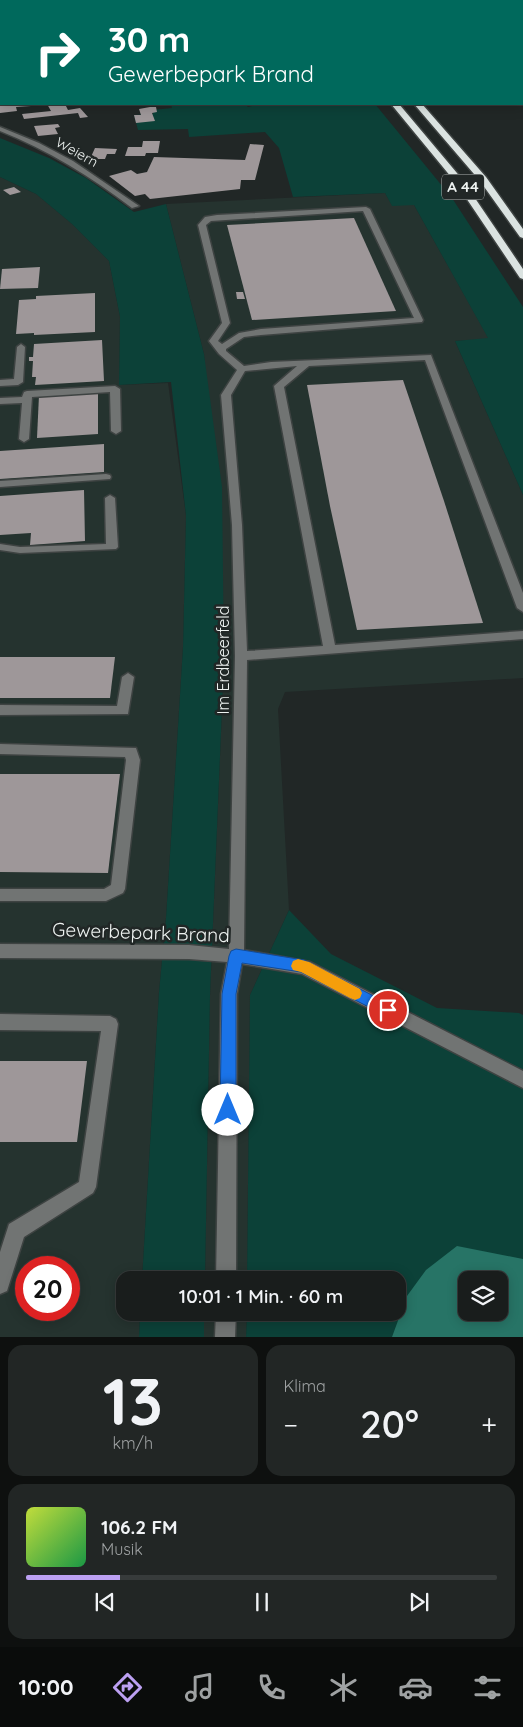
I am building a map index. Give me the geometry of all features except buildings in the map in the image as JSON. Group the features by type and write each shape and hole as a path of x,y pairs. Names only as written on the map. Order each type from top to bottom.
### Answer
{"highway":[{"name":"A 44","path":"396,105 459,181 523,276"},
{"name":"A 44","path":"419,105 483,179 523,235"}],"street":[{"name":"Weiern","path":"0,129 44,148 93,175 135,206"},
{"path":"221,348 242,335 261,332 419,320 366,209 208,219 202,225 226,323 213,341 221,348 222,352 242,369 307,363 428,357 523,608"},
{"path":"0,384 18,382 21,347"},
{"path":"307,363 279,386 330,650"},
{"name":"Im Erdbeerfeld","path":"226,1271 229,994 236,956 241,656 237,525 226,395 242,369"},
{"path":"24,439 27,394 115,389 116,431"},
{"path":"0,401 26,400"},
{"path":"0,484 106,477"},
{"path":"0,546 20,550 112,547 110,498"},
{"path":"241,656 523,635"},
{"path":"0,710 123,711 128,677"},
{"path":"0,749 131,752 133,760 118,889 106,895 0,895"},
{"name":"Gewerbepark Brand","path":"0,951 189,952 236,956 304,966 523,1080"},
{"path":"0,1022 110,1024 87,1187 16,1231 0,1284"},
{"path":"225,1337 226,1321"}],"shaded area":[{"path":"171,105 246,105 248,107 256,105 376,105 452,198 523,307 523,495 455,341 488,338 414,205 392,206 385,193 293,197 279,148 265,132 189,137 188,129 138,130 134,115 153,114 152,110 172,108"},
{"path":"0,138 49,158 86,178 134,212 166,204 204,354 222,487 224,661 210,995 205,1271 143,1271 159,992 166,918 183,647 186,516 171,382 119,385 120,317 109,261 72,224 36,194 0,177"},
{"path":"0,177 36,194 72,224 109,261 120,317 119,385 168,383 186,516 183,647 166,918 159,992 143,1271 116,1271 116,1321 140,1321 139,1337 0,1337"},
{"path":"385,193 392,205 414,205 489,339 455,341 523,495 523,678 285,692 278,709 289,910 250,995 247,1271 205,1271 210,995 224,661 204,354 166,204"},
{"path":"289,910 331,954 437,1008 519,1013 523,1015 523,1337 246,1337 247,1321 406,1321 406,1271 247,1271 250,995"},
{"path":"457,1246 523,1259 523,1337 392,1337 398,1321 406,1321 407,1296 426,1270"},
{"path":"140,1321 204,1321 204,1337 139,1337"},
{"path":"204,1321 247,1321 246,1337 204,1337"}],"slow traffic":[{"path":"298,966 304,966 355,993"}],"route":[{"path":"228,1110 229,994 236,956 304,966 388,1010"}]}
